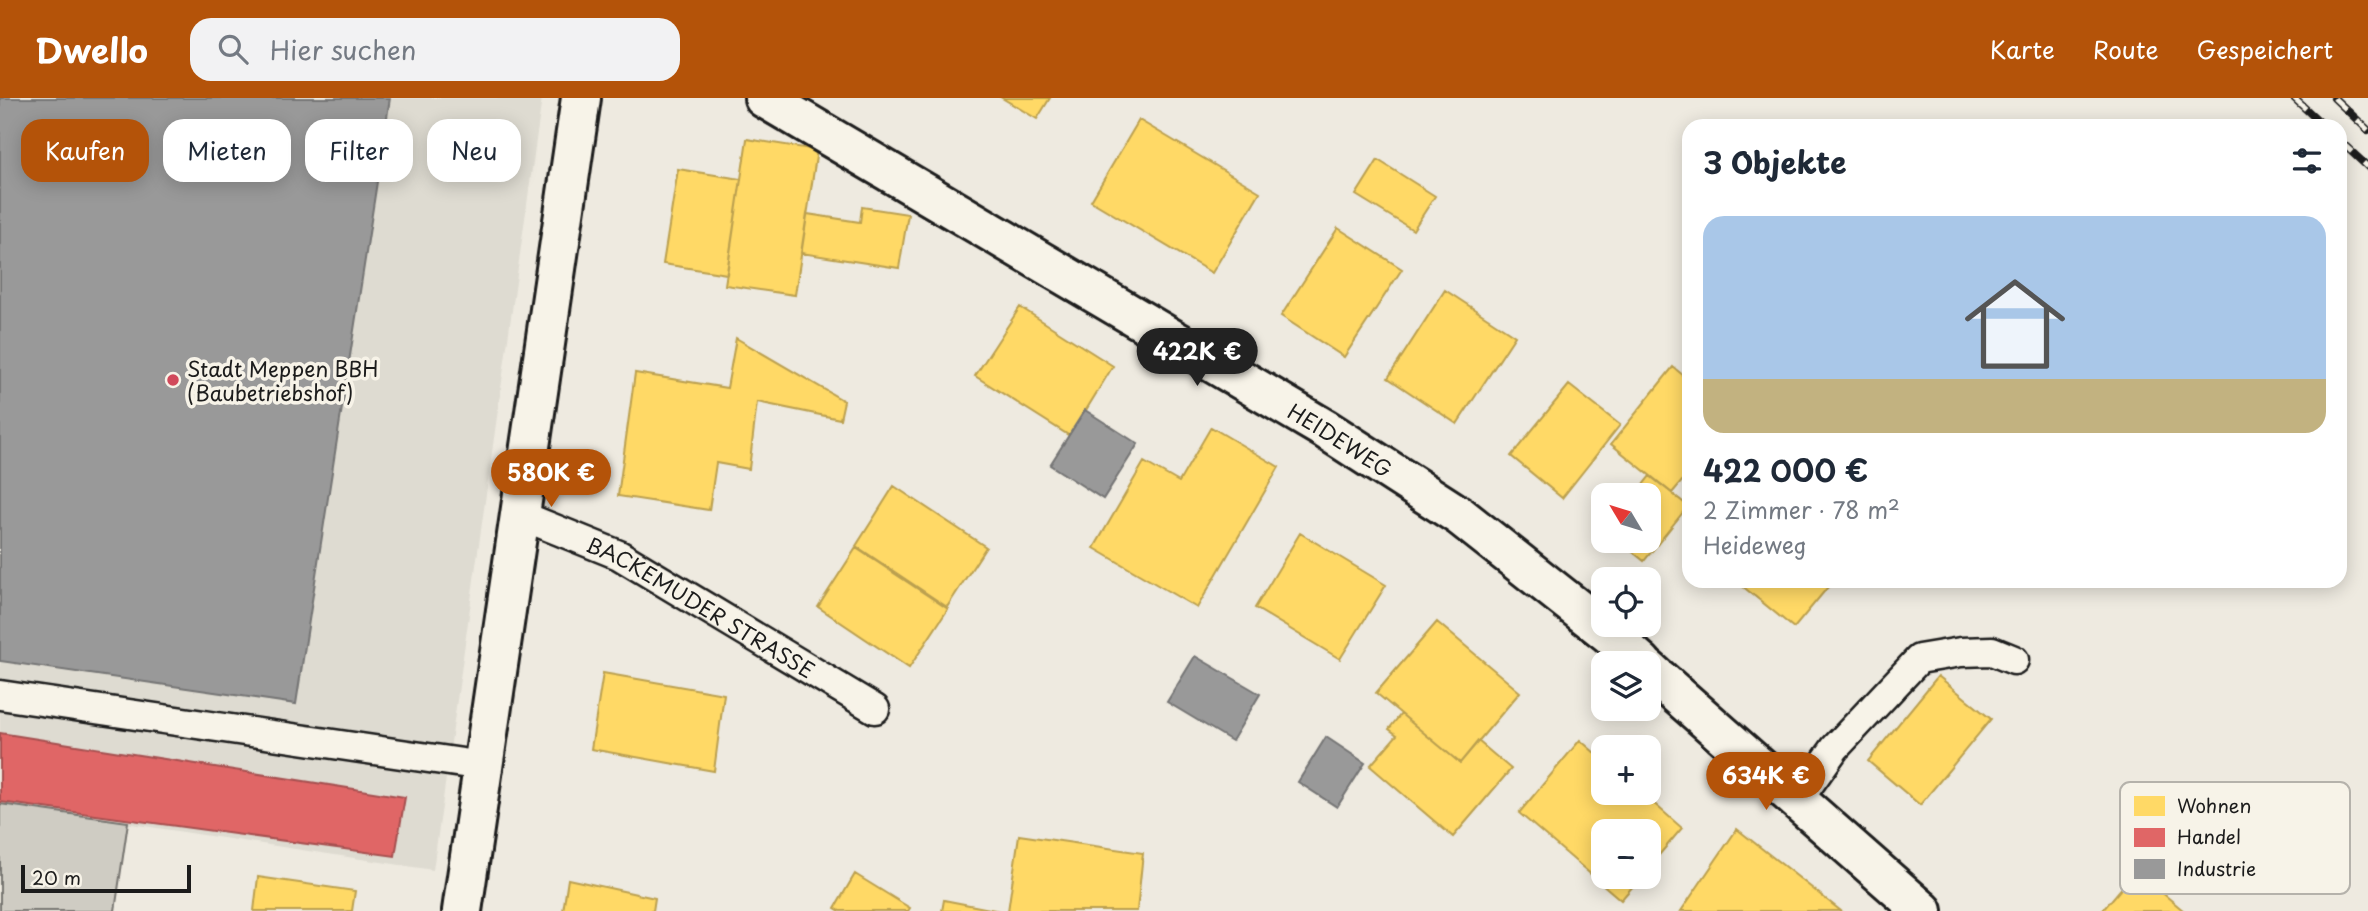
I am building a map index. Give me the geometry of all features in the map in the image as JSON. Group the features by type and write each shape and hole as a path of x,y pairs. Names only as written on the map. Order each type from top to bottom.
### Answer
{"street":[{"path":"462,911 581,98"},
{"name":"HEIDEWEG","path":"764,98 1348,443 1460,516 1628,651"},
{"path":"1661,680 1923,911"}],"lane":[{"name":"BACKEMUDER STRASSE","path":"520,515 619,555 876,709"},
{"path":"1798,800 1835,748 1919,659 1961,652 1992,651 2014,660"},
{"path":"0,695 483,765"}],"shaded area":[{"path":"0,98 542,98 433,870 0,804"},
{"path":"0,804 128,822 115,911 0,911"}],"building: Wohnen":[{"path":"1002,98 1050,98 1037,119"},
{"path":"1139,120 1260,192 1212,273 1091,201"},
{"path":"747,139 817,150 795,295 725,285"},
{"path":"1378,160 1435,196 1413,230 1356,195"},
{"path":"678,169 741,179 727,274 663,264"},
{"path":"862,207 908,214 899,268 801,253 807,214 860,222"},
{"path":"1338,228 1402,269 1344,357 1281,316"},
{"path":"1445,290 1515,336 1457,424 1388,378"},
{"path":"1020,307 1113,366 1070,436 975,376"},
{"path":"736,338 844,401 840,419 757,402 749,469 716,463 709,510 618,496 635,373 727,388"},
{"path":"1673,367 1682,374 1682,481 1672,493 1611,444"},
{"path":"1569,385 1620,425 1562,498 1511,456"},
{"path":"1211,427 1279,467 1197,608 1094,548 1144,462 1179,482"},
{"path":"1650,476 1659,483 1644,483"},
{"path":"1661,485 1682,501 1682,514 1661,540"},
{"path":"894,486 986,547 947,607 856,546"},
{"path":"1300,533 1386,585 1340,659 1255,608"},
{"path":"856,548 948,609 909,668 818,607"},
{"path":"1634,553 1650,553 1644,561"},
{"path":"1745,588 1827,588 1794,628"},
{"path":"1437,622 1520,692 1460,763 1376,693"},
{"path":"603,673 724,694 714,771 591,749"},
{"path":"1938,676 1991,719 1920,805 1868,761"},
{"path":"1401,714 1460,763 1478,741 1511,769 1453,837 1370,766 1397,735 1389,729"},
{"path":"1580,740 1591,750 1591,805 1656,805 1682,828 1661,853 1661,819 1591,819 1591,874 1519,813"},
{"path":"1737,829 1841,911 1681,911"},
{"path":"1019,835 1143,853 1137,911 1008,911"},
{"path":"855,874 910,908 908,911 840,911 835,908"},
{"path":"258,877 355,891 352,911 254,911"},
{"path":"568,879 655,898 653,911 563,911"},
{"path":"1608,889 1631,889 1621,900"},
{"path":"2120,890 2120,894 2164,894 2184,911 2102,911"},
{"path":"944,900 1000,911 942,911"}],"building: Handel":[{"path":"0,733 405,797 395,856 0,802"}],"building: Industrie":[{"name":"Stadt Meppen BBH (Baubetriebshof)","path":"0,98 390,98 387,119 305,119 305,182 377,182 296,704 0,661"},
{"path":"1085,410 1138,444 1103,499 1050,465"},
{"path":"1195,656 1260,694 1232,741 1167,702"},
{"path":"1326,737 1365,763 1337,807 1298,782"}],"railway":[{"path":"2294,98 2316,119"},
{"path":"2334,98 2368,130"},
{"path":"2347,148 2368,167"}],"place":[{"name":"Stadt Meppen BBH (Baubetriebshof)","path":"173,380"}]}
